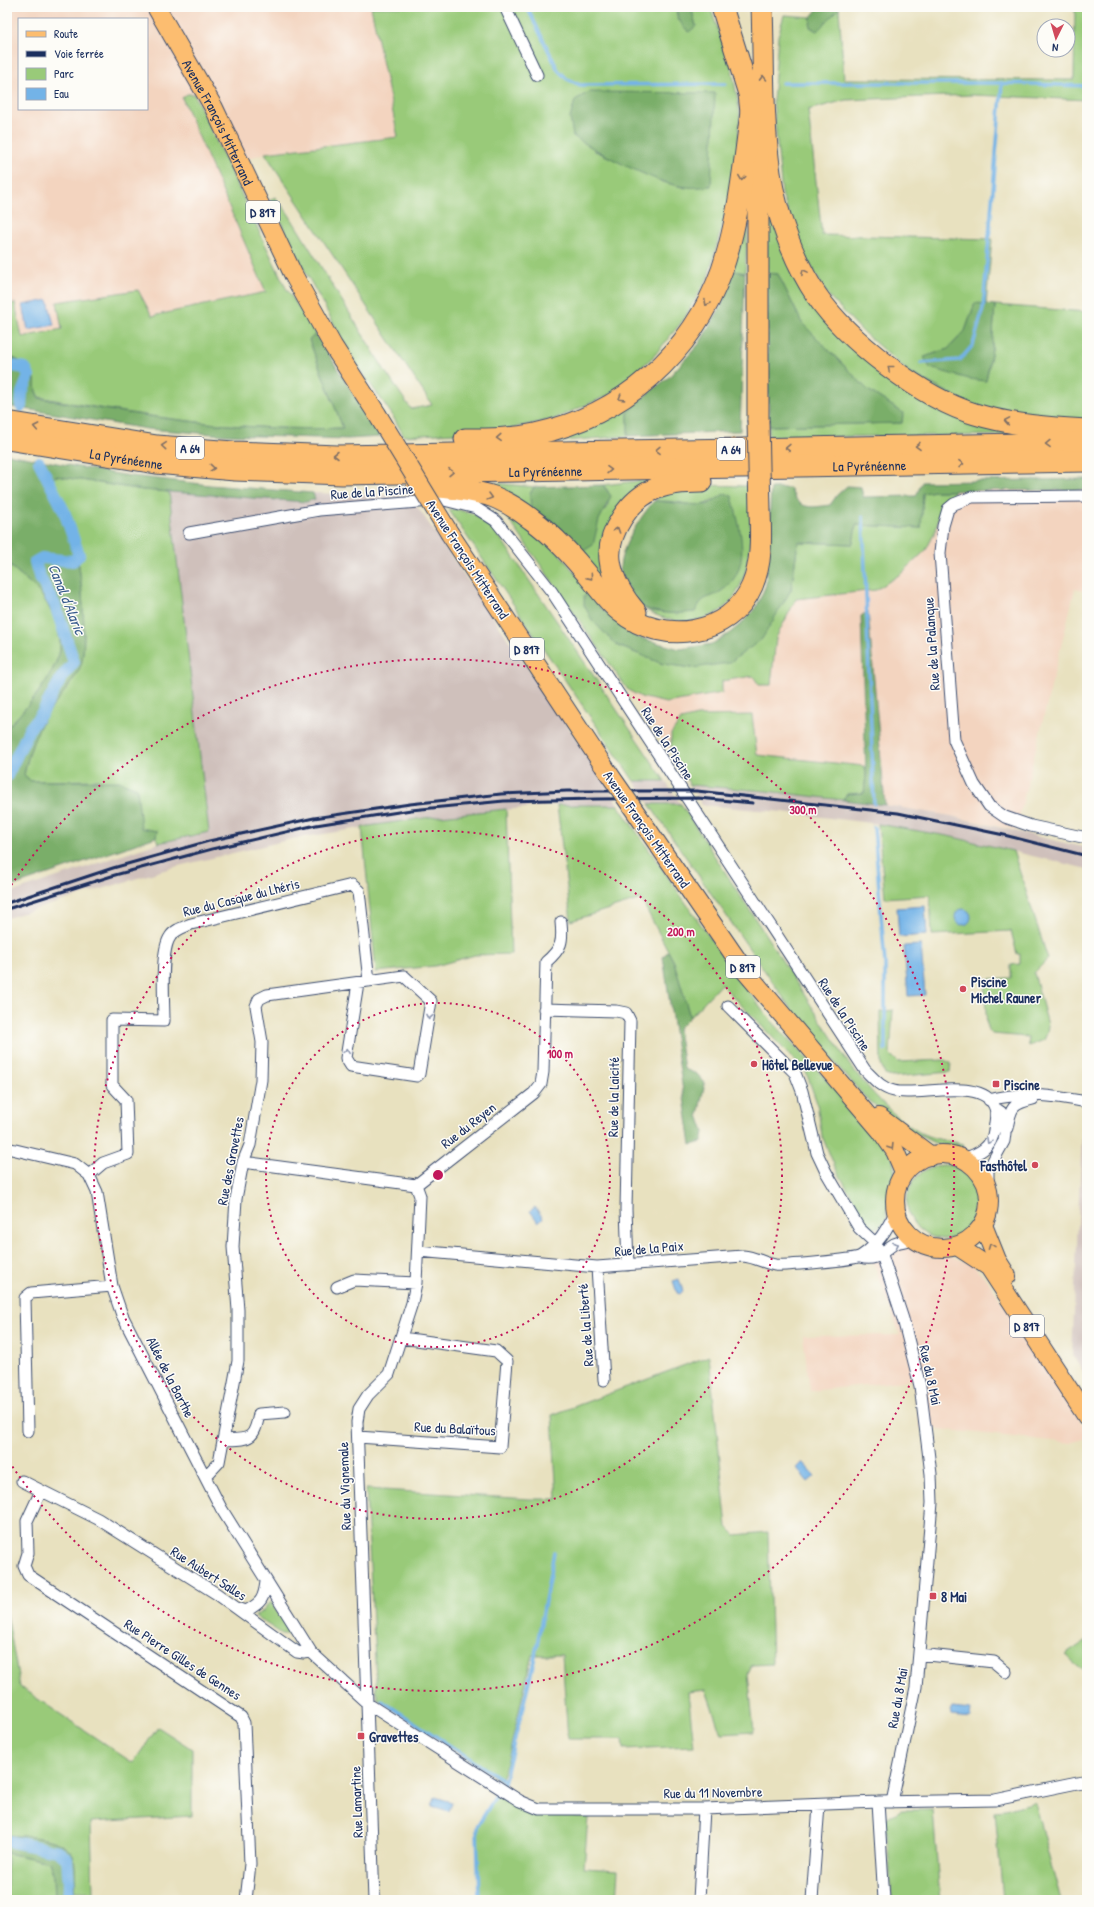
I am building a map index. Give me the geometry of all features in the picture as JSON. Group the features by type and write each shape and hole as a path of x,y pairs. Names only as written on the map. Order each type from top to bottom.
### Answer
{"highway":[{"path":"722,7 749,94 757,114 778,208 794,254 817,296 853,337 894,372 944,402 974,414 1004,421 1087,430"},
{"path":"342,474 374,485 439,486 494,497 530,518 564,546 620,612 634,622 663,631 675,633 692,632 709,628 722,621 743,602 757,573 761,542 758,420 757,114 762,7"},
{"path":"375,455 416,442 503,438 534,434 568,424 604,408 642,385 679,348 712,295 722,269 737,213 757,114"},
{"name":"La Pyrénéenne","path":"7,422 55,431 157,446 289,454 375,455 1087,443"},
{"name":"La Pyrénéenne","path":"7,439 156,463 235,470 342,474 1087,461"},
{"path":"663,631 640,615 628,603 619,590 610,560 613,541 619,522 635,500 655,489 678,482 775,478 796,467"}],"main road":[{"name":"Avenue François Mitterrand","path":"156,7 214,108 294,276 333,346 377,414 450,534 603,765 745,971 851,1093 881,1131 894,1151 904,1172"},
{"name":"Avenue François Mitterrand","path":"851,1093 898,1133 930,1156"},
{"path":"930,1156 953,1156 963,1159 978,1172 988,1190 989,1202 987,1214 982,1225 972,1238 957,1246 942,1248 927,1246 913,1239 905,1231 896,1211 895,1198 898,1184 904,1172 916,1162 930,1156"},
{"name":"D 817","path":"982,1225 997,1260 1087,1396"},
{"name":"D 817","path":"957,1246 989,1267 1087,1417"}],"street":[{"path":"505,7 537,75"},
{"name":"Rue de la Palanque","path":"1087,496 972,497 954,504 948,509 943,526 940,553 954,740 974,784 989,806 1005,817 1031,826 1087,838"},
{"name":"Rue de la Piscine","path":"189,532 319,510 444,500 476,508 496,521 552,592 865,1070 882,1087 895,1091 970,1091 992,1104"},
{"name":"Rue du Casque du Lhéris","path":"89,1175 103,1163 128,1154 126,1100 112,1085 112,1020 164,1021 165,954 170,937 179,929 191,924 352,885 359,891 364,982"},
{"name":"Rue du Reyen","path":"416,1185 534,1093 541,1084 543,1072 546,962 560,948 563,939 561,922"},
{"path":"404,976 431,1001 419,1074 414,1077 351,1066 348,1062 346,1058 364,982 404,976"},
{"name":"Rue des Gravettes","path":"206,1476 219,1462 238,1361 238,1310 233,1247 236,1199 243,1162 250,1145 261,1080 262,1042 256,1006 258,998 266,995 364,982"},
{"name":"Rue du 8 Mai","path":"728,1006 795,1073 802,1091 817,1153 826,1172 859,1228 875,1243 882,1255 903,1319 920,1386 931,1474 932,1503 916,1687 892,1802"},
{"name":"Rue de la Laicité","path":"544,1009 616,1011 626,1013 630,1021 626,1209 628,1265"},
{"path":"992,1104 1018,1095 1064,1098 1087,1102"},
{"path":"988,1190 988,1170 1001,1147 1011,1109 1019,1103 1033,1099 1064,1098"},
{"path":"992,1104 1001,1112 1004,1119 1005,1134"},
{"path":"963,1159 980,1153 990,1141 994,1132 992,1104"},
{"path":"7,1148 75,1164 89,1175"},
{"path":"243,1162 416,1185"},
{"name":"Allée de la Barthe","path":"89,1175 97,1192 112,1286 122,1315 206,1476 221,1508 311,1652"},
{"name":"Rue du Vignemale","path":"368,1704 357,1422 360,1409 368,1395 389,1374 402,1338 416,1283 420,1196 416,1185"},
{"path":"860,1257 886,1233 896,1211"},
{"path":"882,1255 896,1243 913,1239"},
{"name":"Rue de la Paix","path":"418,1251 597,1267 743,1256 755,1257 765,1262 777,1265 860,1257 869,1259 882,1255"},
{"name":"Rue de la Liberté","path":"597,1267 604,1380"},
{"path":"337,1287 354,1280 416,1283"},
{"path":"28,1431 25,1298 31,1293 112,1286"},
{"name":"Rue du Balaïtous","path":"358,1437 500,1447 507,1361 496,1351 402,1338"},
{"path":"223,1440 246,1439 256,1431 259,1414 284,1412"},
{"name":"Rue Aubert Salles","path":"22,1481 98,1519 237,1608 297,1652 311,1652"},
{"name":"Rue Pierre Gilles de Gennes","path":"41,1491 27,1521 28,1553 24,1566 28,1575 242,1717 244,1724 250,1864 246,1900"},
{"path":"237,1608 246,1611 257,1605 264,1595 266,1582"},
{"path":"311,1652 368,1704"},
{"path":"919,1654 994,1662 1006,1672"},
{"name":"Rue du 11 Novembre","path":"368,1704 528,1805 539,1809 704,1809 819,1806 878,1802 995,1800 1087,1781"},
{"name":"Rue Lamartine","path":"368,1704 374,1900"},
{"path":"878,1802 884,1900"},
{"path":"812,1900 819,1806"},
{"path":"699,1900 704,1809"}],"shaded area":[{"path":"7,7 371,7 398,138 265,153 228,165 194,94 182,98 266,292 152,316 57,302 62,329 22,337 15,304 7,305 9,273 7,264"},
{"path":"1087,490 1087,592 1075,589 1016,830 951,816 885,805 868,611 861,616 864,766 757,755 752,715 671,734 671,753 628,690 641,697 722,693 722,681 754,676 773,655 776,638 796,599 876,590 902,573 926,550 936,530 940,510 955,491"},
{"path":"169,492 315,499 313,493 410,496 606,782 618,805 557,805 431,817 292,839 174,867 7,918 7,894 158,843 209,832"},
{"path":"634,781 665,781 681,804 649,804"},
{"path":"690,785 766,791 885,805 951,816 1087,848 1087,869 948,836 878,824 782,812 702,805"},
{"path":"1083,1108 1087,1109 1087,1377 1072,1355"},
{"path":"912,1245 933,1258 952,1257 971,1264 986,1278 1087,1431 1087,1438 1071,1443 920,1427 912,1380 810,1391 803,1336 900,1335 872,1258 895,1248"}],"green space":[{"path":"371,7 675,7 678,20 696,26 691,7 710,7 732,69 740,114 737,154 732,190 708,277 684,319 654,356 611,394 554,419 503,430 404,436 391,413 356,364 306,273 270,200 275,197 288,213 387,374 411,409 432,405 265,153 398,137","holes":["593,150 686,188 663,182"]},
{"path":"675,7 691,7 696,26 689,32 681,24"},
{"path":"819,7 839,7 839,9 817,31 810,27 811,17"},
{"path":"1075,7 1087,7 1087,100 973,95 846,100 808,110 822,235 992,239 986,304 975,303 965,331 948,349 925,357 986,381 992,349 995,305 1087,312 1087,422 1056,421 974,406 909,372 864,333 827,294 801,249 782,194 773,101 778,36 784,15 811,17 810,27 817,31 839,9 844,79 1074,80 1074,58 1076,58"},
{"path":"589,92 715,93 711,186 686,187 660,180 612,159 573,136 570,118 575,100"},
{"path":"187,94 194,94 286,288 316,334 309,340 343,428 266,428 228,425 152,416 39,397 36,391 35,379 30,369 23,363 7,355 7,305 15,303 22,337 62,329 57,302 138,290 152,316 266,292 182,98"},
{"path":"744,210 749,211 745,273 731,270"},
{"path":"769,213 853,343 1027,435 769,437 769,426 902,423 903,413 868,390 802,323 778,274 766,273"},
{"path":"731,270 745,273 740,431 628,436 628,412 637,402 669,377 699,344 721,307"},
{"path":"766,273 778,274 802,323 868,390 903,413 902,423 769,426"},
{"path":"975,303 995,305 992,349 986,381 969,379 930,368 924,357 948,349 965,331"},
{"path":"316,334 380,437 348,439 226,435 147,429 7,406 7,355 23,363 30,369 35,379 36,391 39,398 115,411 228,425 266,428 343,428 309,340"},
{"path":"637,402 628,412 628,436 551,442 549,436"},
{"path":"7,454 123,475 210,485 313,493 315,499 306,502 143,490 56,476 49,482 52,496 72,534 78,561 84,619 83,653 79,670 39,727 30,750 24,775 31,781 119,781 137,788 141,828 157,831 156,837 7,888 7,728 30,703 44,684 59,654 60,640 50,608 42,596 7,563"},
{"path":"56,476 143,490 169,492 209,832 158,843 156,837 157,831 141,829 99,780 31,781 24,775 30,750 39,727 79,670 83,653 84,619 81,580 72,534 55,503 50,490 49,482"},
{"path":"655,479 641,490 606,571 597,577 578,550 608,505 608,491 603,485"},
{"path":"1087,479 1087,490 935,491 923,493 921,528 856,525 853,544 798,542 791,590 762,639 729,663 692,668 663,664 616,645 592,620 584,605 584,596 591,593 601,608 636,637 680,649 712,644 730,633 744,621 757,606 766,585 771,488 790,488 793,495 801,504 816,507 830,505 837,495 847,486 861,487 863,497 916,496 922,482"},
{"path":"473,481 534,487 530,494 531,512"},
{"path":"603,485 611,496 599,520 593,545 585,550 578,550 531,512 530,494 534,487"},
{"path":"712,485 749,486 751,525 747,566 741,585 731,601 717,613 697,620 689,621 673,620 658,616 637,604 652,611 678,614 699,603 704,598 718,593 714,499 700,505 670,501 654,501 675,490 687,487"},
{"path":"935,491 955,491 940,510 936,530 926,550 902,573 876,590 796,599 776,638 771,685 759,685 753,676 722,681 722,693 666,703 641,697 628,690 507,517 515,518 558,552 591,593 616,645 663,664 692,668 791,590 798,542 853,544 856,525 921,528 923,493"},
{"path":"724,494 732,496 741,535 741,561 731,583 720,592 703,600 695,612 665,613 644,608 638,604 621,575 620,566 625,546 630,536 636,525 654,501 704,505"},
{"path":"455,509 474,514 495,530 665,781 634,781 449,510"},
{"path":"7,563 34,587 50,608 56,624 60,647 55,664 44,684 30,703 7,728"},
{"path":"868,611 885,805 843,800 847,794 864,793 866,775 861,616"},
{"path":"752,715 757,755 864,766 866,775 864,793 847,794 843,800 766,791 690,785 671,753 671,734 681,720 697,716"},
{"path":"649,804 681,804 849,1064 873,1092 890,1110 909,1126 919,1132 941,1140 964,1144 961,1149 935,1143 903,1128 865,1097 805,1029"},
{"path":"557,805 618,805 733,971 769,1018 855,1111 892,1155 895,1174 886,1219 880,1226 874,1229 868,1225 835,1167 822,1136 817,1103 806,1072 721,984 690,1017 674,962 641,899 571,921"},
{"path":"506,809 511,954 475,955 435,966 376,972 362,827 431,817"},
{"path":"878,824 948,836 1013,851 1048,959 1034,973 1048,1025 1044,1040 1029,1046 1028,1037 992,1034 987,1028 984,979 1011,978 1011,965 1020,964 1020,954 1017,954 1011,931 932,935 930,895 885,898"},
{"path":"668,951 674,962 690,1017 678,1029 684,1069 697,1074 705,1083 698,1115 704,1132 702,1142 691,1145 663,957"},
{"path":"893,1010 890,1054 898,1062 944,1060 951,1063 950,1072 892,1077 885,1075 881,1065 880,1012"},
{"path":"944,1165 965,1171 975,1181 981,1202 975,1223 965,1233 944,1239 923,1233 913,1223 907,1202 913,1181 923,1171"},
{"path":"709,1356 727,1527 735,1535 768,1532 772,1664 752,1665 748,1673 754,1732 721,1734 706,1690 688,1692 694,1746 624,1749 623,1739 568,1739 562,1655 532,1655 507,1763 500,1781 377,1698 366,1489 530,1499 557,1499 552,1415"},
{"path":"270,1601 290,1630 291,1634 282,1634 255,1616 263,1611"},
{"path":"7,1614 20,1687 133,1763 158,1727 192,1749 192,1816 91,1822 93,1892 75,1891 73,1856 68,1849 53,1841 34,1837 7,1835"},
{"path":"1087,1640 1087,1673 1065,1655"},
{"path":"497,1794 531,1815 588,1817 584,1868 618,1870 616,1900 480,1900 477,1827"},
{"path":"1034,1802 1061,1900 1003,1900 995,1811 1005,1810"},
{"path":"901,1810 933,1810 940,1900 892,1900 886,1819"},
{"path":"7,1835 34,1837 53,1841 68,1849 73,1856 75,1865 75,1900 55,1900 54,1876 49,1862 7,1853"},
{"path":"7,1853 49,1862 54,1876 55,1900 7,1900"}],"water":[{"path":"48,300 54,325 28,330 23,305"},
{"path":"925,906 927,935 899,937 897,908"},
{"path":"963,909 970,914 971,917 966,924 963,925 956,920 955,917 960,910"},
{"path":"921,945 925,995 908,996 904,946"},
{"path":"535,1207 543,1218 538,1222 530,1211"},
{"path":"679,1279 683,1291 680,1294 677,1293 673,1281"},
{"path":"802,1462 815,1476 808,1482 796,1468"},
{"path":"952,1708 971,1710 970,1718 952,1716 950,1712"},
{"path":"435,1797 452,1802 449,1811 432,1806"}],"waterway":[{"path":"527,7 558,70 567,79 580,85 726,84"},
{"path":"782,83 1002,83 1087,86"},
{"path":"921,363 960,360 973,345 983,309 1002,83"},
{"name":"Canal d'Alaric","path":"7,365 25,368 29,376 22,393 21,406"},
{"name":"Canal d'Alaric","path":"7,776 30,728 42,713 62,677 74,662 55,605 39,576 35,562 42,558 73,561 79,555 64,511 39,462"},
{"path":"863,517 874,804"},
{"path":"874,827 885,964 885,1050"},
{"path":"504,1783 534,1661 554,1552"},
{"path":"382,1701 504,1781"},
{"path":"479,1900 477,1827 497,1794"},
{"name":"Canal d'Alaric","path":"7,1841 58,1851 67,1859 69,1884 68,1900"}],"railway":[{"path":"7,903 113,868 209,841 314,818 410,804 501,794 567,791 697,791 898,813 1004,835 1087,856"},
{"path":"7,909 115,875 212,849 316,825 411,810 504,801 596,799 698,798 753,803"}],"place":[{"name":"Piscine Michel Rauner","path":"963,989"},
{"name":"Hôtel Bellevue","path":"754,1064"},
{"name":"Piscine","path":"996,1084"},
{"name":"Fasthôtel","path":"1035,1165"},
{"name":"8 Mai","path":"933,1596"},
{"name":"Gravettes","path":"361,1736"}]}
